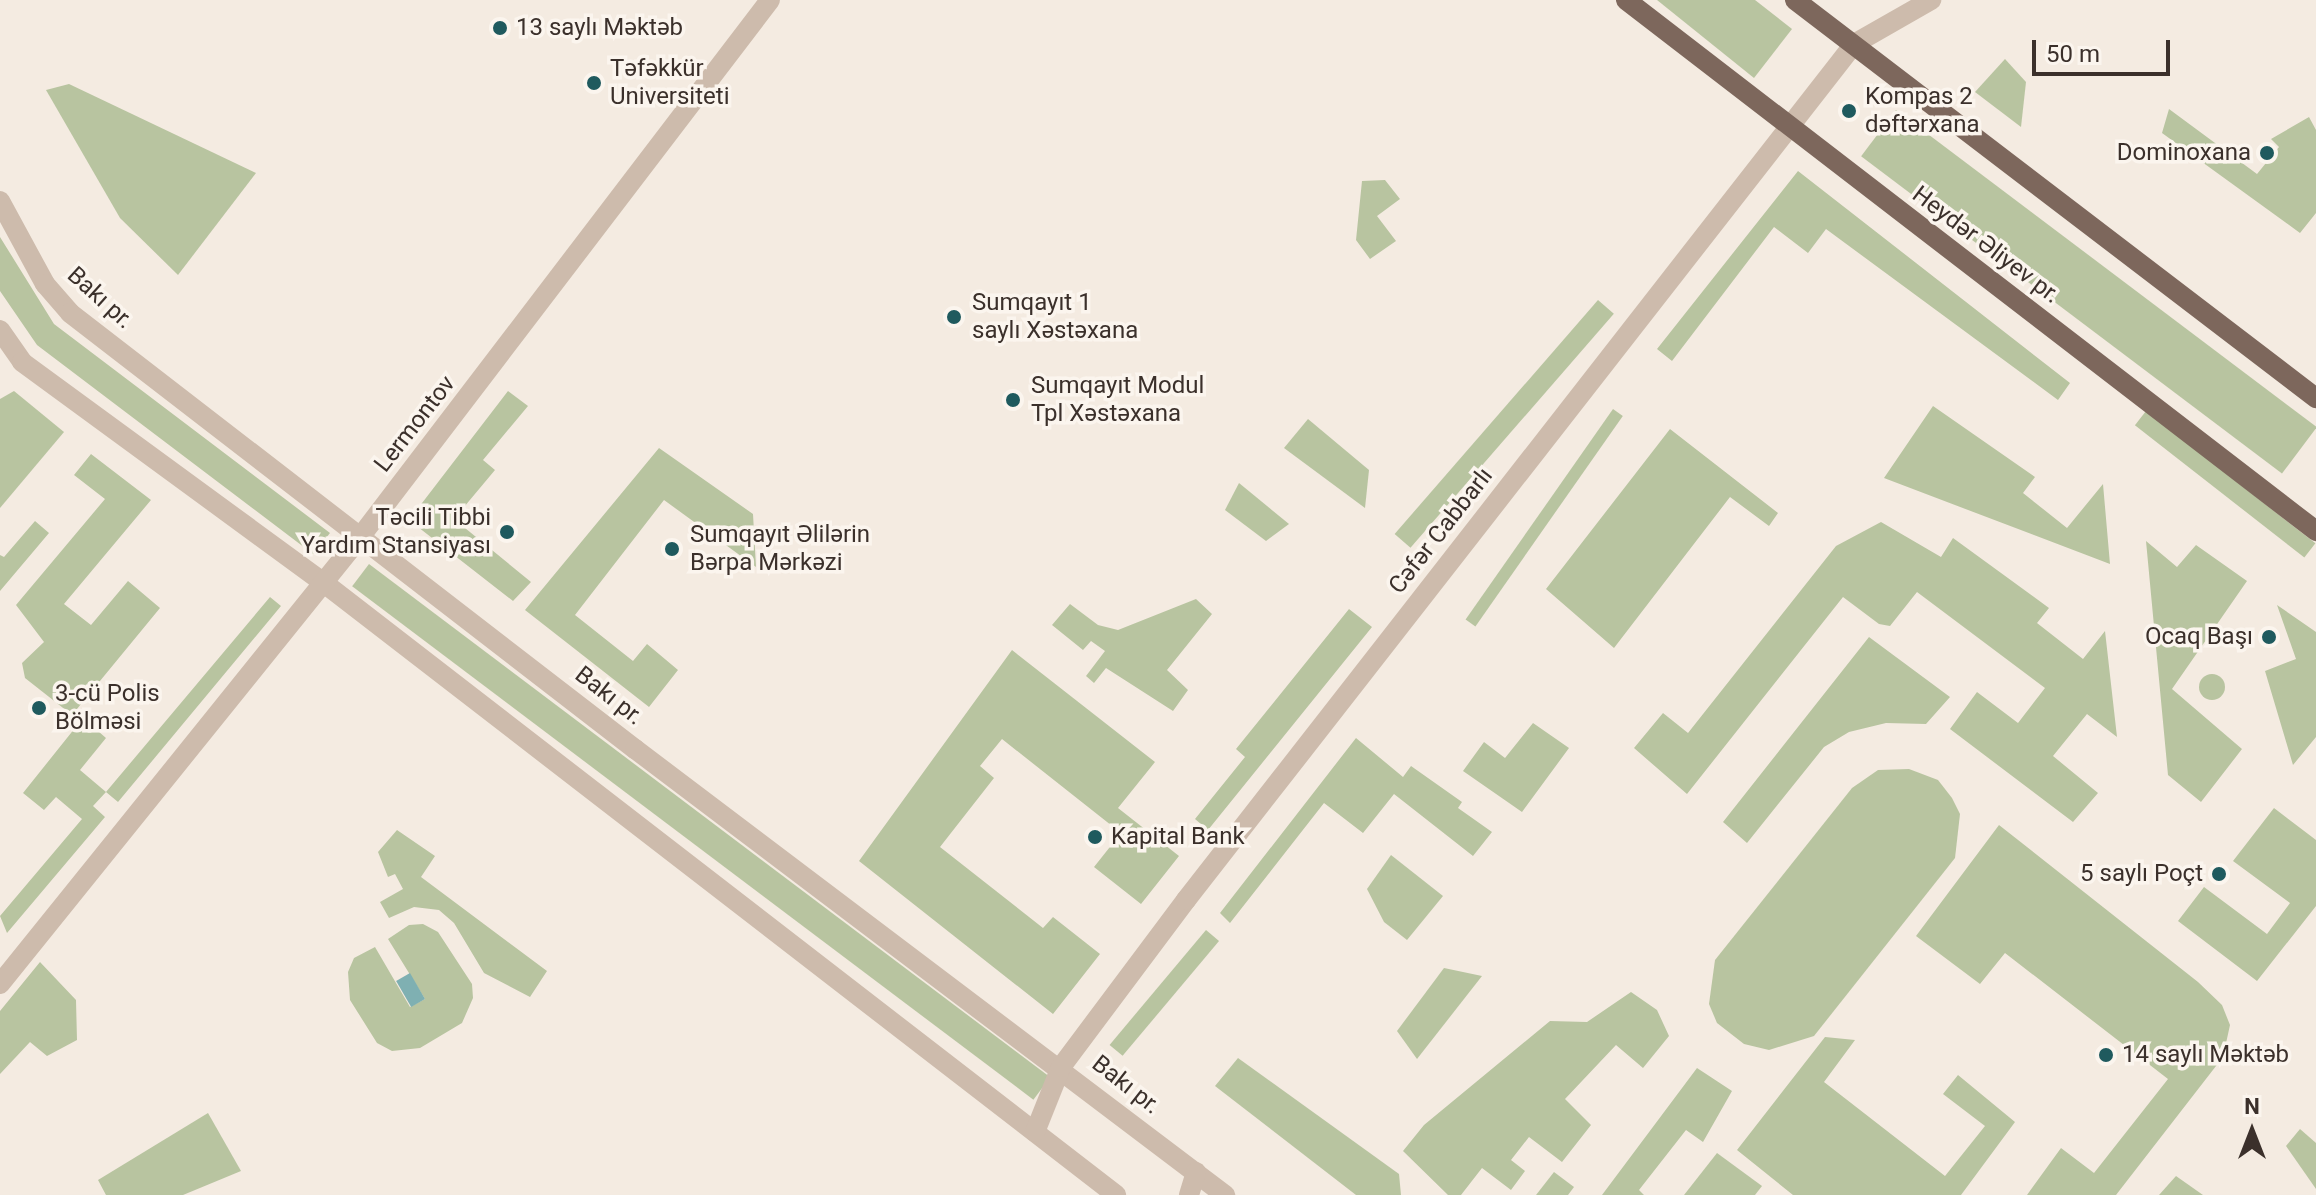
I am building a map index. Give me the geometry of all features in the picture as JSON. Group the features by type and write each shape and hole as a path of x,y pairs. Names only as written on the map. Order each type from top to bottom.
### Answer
{"main road":[{"name":"Heydər Əliyev pr.","path":"1626,0 1788,128 2316,531"},
{"path":"1795,0 2316,398"}],"street":[{"name":"Lermontov","path":"0,984 361,536 770,0"},
{"name":"Cəfər Cabbarlı","path":"1035,1132 1061,1067 1854,44 1931,0"},
{"name":"Bakı pr.","path":"0,201 59,303 635,749 1061,1067 1225,1195"},
{"path":"0,330 22,362 324,583 1116,1195"},
{"path":"1189,1195 1196,1172"}],"green space":[{"path":"1657,0 1755,0 1792,29 1754,78"},
{"path":"2005,59 2026,82 2021,127 1975,92"},
{"path":"69,84 256,173 178,275 120,218 46,90"},
{"path":"2169,109 2257,174 2279,147 2271,139 2309,117 2316,130 2316,213 2300,233 2162,133"},
{"path":"1896,110 2316,426 2282,473 1861,156"},
{"path":"1798,171 2070,383 2058,400 1826,229 1808,253 1774,227 1672,361 1657,349"},
{"path":"1385,180 1400,199 1377,216 1396,241 1370,259 1356,240 1362,181"},
{"path":"0,237 54,324 330,533 313,554 37,345 0,291"},
{"path":"1598,300 1614,314 1410,548 1395,534"},
{"path":"14,391 64,432 0,508 0,399"},
{"path":"508,391 528,406 483,460 495,470 454,519 531,582 513,601 409,520"},
{"path":"1933,406 2035,477 2023,493 2067,528 2103,484 2110,564 1884,478"},
{"path":"1613,409 1623,416 1475,626 1466,620"},
{"path":"2146,411 2315,543 2304,558 2135,425"},
{"path":"1308,419 1369,470 1365,508 1284,448"},
{"path":"1670,429 1778,513 1769,526 1730,497 1614,648 1546,589"},
{"path":"659,448 753,514 756,567 664,500 575,615 633,661 647,644 678,670 649,707 525,610"},
{"path":"91,454 151,500 64,604 91,625 128,581 160,608 72,715 25,678 22,663 44,642 16,605 105,499 74,475"},
{"path":"1239,483 1289,524 1266,541 1225,510"},
{"path":"35,521 49,533 0,591 0,555 4,557"},
{"path":"1881,522 1941,557 1953,538 2049,608 2037,623 2083,659 2105,631 2117,737 2087,714 2053,756 2098,793 2073,822 1950,729 1977,692 2018,723 2045,688 1917,592 1890,626 1879,624 1843,597 1687,794 1634,748 1663,713 1688,733 1836,546"},
{"path":"2146,541 2177,567 2196,545 2247,581 2172,689 2242,749 2201,802 2168,775"},
{"path":"369,564 1050,1077 1033,1100 352,586"},
{"path":"270,597 281,606 118,802 106,792"},
{"path":"1196,599 1212,614 1167,670 1188,690 1173,711 1106,668 1094,683 1086,676 1105,651 1091,641 1083,650 1052,625 1070,604 1098,625 1118,630"},
{"path":"2277,605 2316,632 2316,737 2293,765 2265,671 2296,659"},
{"path":"1349,609 1372,627 1208,830 1195,819 1245,757 1236,749"},
{"path":"1869,637 1950,697 1926,724 1886,723 1849,732 1824,747 1747,843 1723,822"},
{"path":"1012,650 1155,762 1118,808 1179,856 1141,904 1094,867 1121,833 1002,739 980,766 994,778 940,847 1043,928 1053,917 1100,954 1053,1014 859,861"},
{"path":"2212,674 2221,678 2225,687 2221,696 2212,700 2203,696 2199,687 2203,678"},
{"path":"83,718 106,738 80,770 106,792 93,806 105,817 7,933 0,916 82,819 56,797 44,810 23,793"},
{"path":"1533,723 1569,748 1522,812 1463,771 1484,742 1505,758"},
{"path":"1356,738 1403,777 1411,766 1462,802 1458,808 1492,832 1473,856 1394,794 1363,833 1324,803 1230,923 1220,913"},
{"path":"1909,769 1938,780 1952,798 1960,814 1955,858 1814,1036 1769,1050 1744,1044 1717,1023 1709,1004 1715,960 1852,788 1878,770"},
{"path":"2274,808 2316,840 2316,906 2257,981 2178,921 2204,887 2267,934 2290,903 2233,861"},
{"path":"1999,825 2198,982 2222,1005 2230,1025 2223,1057 2116,1195 2027,1195 2061,1148 2094,1173 2168,1079 2005,953 1980,984 1916,936"},
{"path":"397,830 435,856 421,877 547,971 530,997 484,973 454,923 439,910 414,907 389,918 380,902 403,889 395,874 388,877 378,852"},
{"path":"1391,855 1443,896 1407,940 1384,922 1367,889"},
{"path":"423,924 438,932 472,984 473,998 462,1023 420,1048 392,1051 377,1043 350,1000 348,972 354,958 375,947 410,1007 425,999 388,939 409,925"},
{"path":"1206,930 1219,941 1123,1056 1110,1045"},
{"path":"40,962 76,1000 77,1040 47,1056 30,1042 0,1074 0,1011"},
{"path":"1444,968 1482,976 1417,1059 1397,1031"},
{"path":"1631,992 1657,1010 1669,1036 1643,1068 1616,1045 1565,1099 1591,1125 1562,1162 1529,1137 1511,1160 1525,1171 1511,1190 1482,1168 1461,1195 1448,1195 1403,1151 1424,1125 1550,1021 1587,1022"},
{"path":"1825,1037 1855,1040 1824,1082 1945,1176 1985,1126 1943,1094 1958,1075 2015,1122 1961,1195 1793,1195 1737,1150"},
{"path":"1238,1058 1399,1174 1401,1195 1356,1195 1215,1086"},
{"path":"1697,1068 1732,1091 1703,1142 1686,1130 1639,1190 1644,1195 1602,1195"},
{"path":"208,1113 241,1171 183,1195 106,1195 98,1180"},
{"path":"2300,1129 2316,1143 2316,1189 2286,1146"},
{"path":"1717,1153 1762,1186 1755,1195 1684,1195"},
{"path":"1554,1172 1574,1187 1568,1195 1536,1195"},
{"path":"2176,1176 2203,1195 2159,1195"}],"water":[{"path":"410,973 425,999 411,1007 396,981"}],"place":[{"name":"13 saylı Məktəb","path":"500,28"},
{"name":"Təfəkkür Universiteti","path":"594,83"},
{"name":"Kompas 2 dəftərxana","path":"1849,111"},
{"name":"Dominoxana","path":"2267,153"},
{"name":"Sumqayıt 1 saylı Xəstəxana","path":"954,317"},
{"name":"Sumqayıt Modul Tpl Xəstəxana","path":"1013,400"},
{"name":"Təcili Tibbi Yardım Stansiyası","path":"507,532"},
{"name":"Sumqayıt Əlilərin Bərpa Mərkəzi","path":"672,549"},
{"name":"Ocaq Başı","path":"2269,637"},
{"name":"3-cü Polis Bölməsi","path":"39,708"},
{"name":"Kapital Bank","path":"1095,837"},
{"name":"5 saylı Poçt","path":"2219,874"},
{"name":"14 saylı Məktəb","path":"2106,1055"}]}
